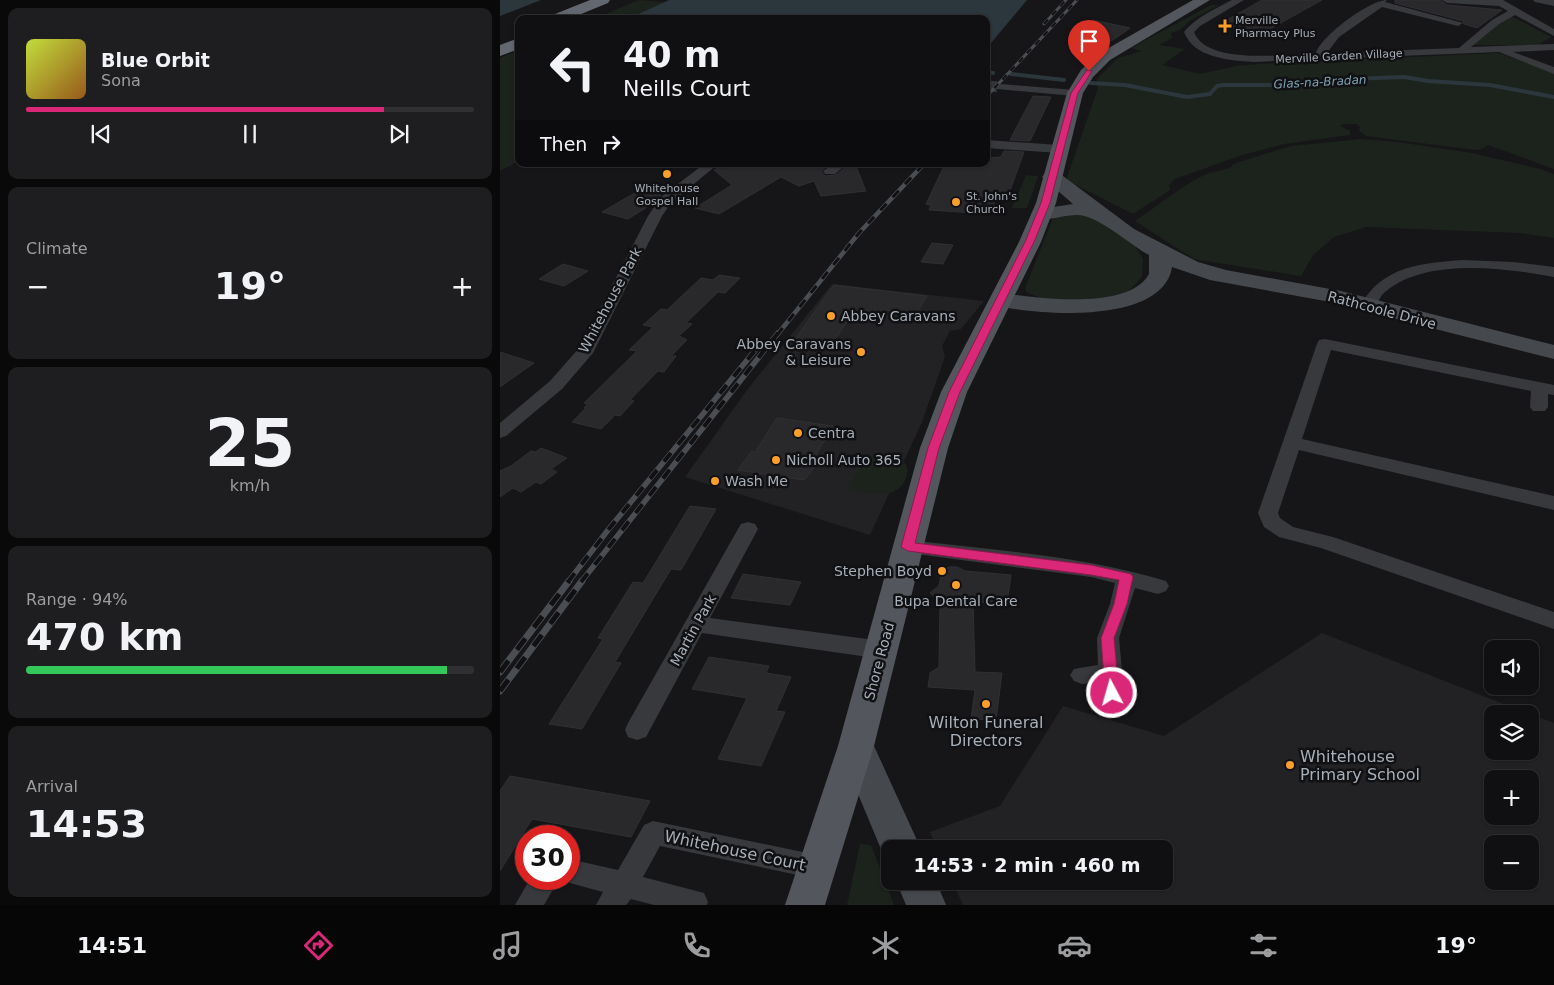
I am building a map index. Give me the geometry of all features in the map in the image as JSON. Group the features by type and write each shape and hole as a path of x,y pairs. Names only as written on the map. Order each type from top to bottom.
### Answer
{"highway":[{"path":"568,15 610,2"},
{"path":"585,15 610,2"},
{"path":"500,41 515,35"},
{"path":"500,51 515,45"}],"main road":[{"name":"Shore Road","path":"805,905 856,746 934,448 954,392 1002,300 1041,214 1078,86 1096,63 1104,57 1203,0"}],"street":[{"name":"Merville Garden Village","path":"1221,0 1237,1"},
{"path":"1447,0 1498,1 1554,33"},
{"path":"1538,0 1554,3"},
{"name":"Merville Garden Village","path":"1237,1 1196,24 1189,32 1193,41 1200,47 1214,53 1235,58 1320,57 1554,47"},
{"path":"1320,57 1321,52 1332,37 1381,2 1458,23"},
{"path":"1465,50 1464,48 1487,29 1516,11"},
{"path":"1448,31 1469,16"},
{"path":"1528,48 1554,57"},
{"path":"1497,49 1554,71"},
{"path":"1001,87 1078,86"},
{"path":"990,144 1059,149"},
{"name":"Whitehouse Park","path":"500,432 556,385 587,349 651,223 666,200 708,167"},
{"path":"830,171 837,167"},
{"name":"Rathcoole Drive","path":"1052,177 1099,213 1158,252 1208,273 1266,282 1554,352"},
{"name":"Rathcoole Drive","path":"1041,214 1077,209 1099,213"},
{"path":"1157,281 1162,268 1158,252"},
{"path":"1368,306 1377,290 1390,280 1412,272 1437,267 1476,264 1504,265 1554,272"},
{"name":"Rathcoole Drive","path":"1002,300 1052,306 1106,304 1135,295 1157,281 1208,273"},
{"path":"1539,408 1547,389 1325,344 1268,513 1271,522 1286,532 1326,542 1554,621"},
{"path":"1292,443 1554,503"},
{"name":"Martin Park","path":"637,730 748,529"},
{"path":"908,547 1091,570 1158,586"},
{"path":"1082,675 1111,684 1108,638 1121,604 1126,577"},
{"path":"696,624 882,650"},
{"path":"856,746 897,840"},
{"name":"Whitehouse Court","path":"618,895 653,833 816,867"},
{"path":"580,876 618,895 694,902"},
{"path":"529,905 538,890"},
{"path":"920,890 926,905"}],"shaded area":[{"path":"500,0 541,0 500,16"},
{"path":"639,0 664,2 636,15 603,15"},
{"path":"669,0 1027,0 990,44 990,15 636,15"},
{"path":"1211,5 1219,5 1191,20 1180,30 1171,33 1172,38 1159,45 1185,49 1162,65 1200,74 1236,66 1259,64 1498,53 1554,72 1554,169 1488,145 1482,149 1475,150 1366,136 1359,131 1360,127 1357,124 1342,124 1340,126 1350,131 1350,135 1284,144 1242,155 1175,179 1169,185 1170,190 1133,214 1066,180 1098,88 1097,79 1118,58 1142,51 1131,48"},
{"path":"1509,15 1551,37 1538,45 1472,45"},
{"path":"515,52 515,163 500,171 500,58"},
{"path":"1361,139 1398,142 1472,153 1554,174 1554,238 1520,233 1366,227 1334,237 1313,255 1301,276 1194,259 1135,221 1190,183 1209,173 1232,167 1232,165 1239,162 1291,146"},
{"path":"1026,175 1038,176 1027,208 1012,208"},
{"path":"1069,213 1092,216 1135,246 1143,259 1142,277 1130,290 1100,300 1043,299 1026,292 1025,288 1053,218"},
{"path":"832,284 984,301 961,329 950,331 942,346 945,357 922,422 870,535 685,477 747,390"},
{"path":"866,454 894,457 905,463 907,474 902,486 889,493 881,494 848,490"},
{"name":"Whitehouse Primary School","path":"1322,633 1506,705 1484,705 1484,760 1539,760 1539,717 1554,723 1554,905 963,905 956,890 1173,890 1173,840 933,840 930,832 1000,806 1063,706 1164,736"},
{"path":"860,844 871,845 881,871 881,890 888,890 894,905 847,905"}],"building":[{"path":"1262,0 1322,0 1259,35 1218,25"},
{"path":"1395,0 1440,0 1447,5 1502,10 1477,28 1464,24 1463,21 1395,3"},
{"path":"1093,20 1130,28 1113,40 1097,46 1071,41"},
{"path":"1033,96 1051,97 1030,141 1010,140"},
{"path":"1004,151 1024,152 1008,196 997,196 990,214 929,210 931,205 926,204 944,167 990,167 990,158 1001,157"},
{"path":"721,167 826,167 821,171 825,176 836,175 845,167 856,167 866,191 821,196 814,181 799,186 781,177 719,214 695,208 732,185 714,170"},
{"path":"640,190 661,195 655,202 628,219 602,212"},
{"path":"932,243 953,245 943,264 921,262"},
{"path":"563,264 588,271 564,286 539,279"},
{"path":"719,275 740,278 725,293 718,292 686,323 692,324 679,336 687,340 671,356 676,356 664,372 658,371 630,400 634,401 620,416 615,415 601,429 572,422 586,408 584,408 588,404 584,403 637,351 629,350 653,327 643,325 661,309 667,310 701,278 713,280"},
{"name":"Abbey Caravans","path":"834,285 927,296 916,314 886,310 881,317 852,314 832,344 795,339"},
{"path":"500,352 534,363 500,387"},
{"path":"777,418 833,426 812,461 819,462 804,480 738,470 751,452 755,452"},
{"path":"541,448 567,458 551,469 557,472 541,484 536,482 521,492 513,488 500,497 500,471 511,466 531,451 536,452"},
{"path":"690,506 716,509 681,570 671,569 615,662 621,663 582,729 549,724 603,639 598,638 633,582 643,583"},
{"path":"949,567 957,567 965,571 1011,575 1007,603 973,602 975,672 1002,673 996,720 971,719 975,690 928,687 930,673 939,667 940,602 930,593 939,586 942,570"},
{"path":"743,574 801,582 790,605 731,598"},
{"path":"709,657 769,666 766,673 791,677 776,711 785,712 761,766 718,759 747,698 692,689"},
{"path":"510,776 650,801 631,837 580,828 580,825 565,825 532,819 528,825 515,825 515,847 500,871 500,791"}],"waterway":[{"name":"Glas-na-Bradan","path":"1011,74 1064,80"},
{"name":"Glas-na-Bradan","path":"1090,83 1125,85 1187,97 1210,94 1217,86 1223,85 1309,85 1348,79 1404,77 1428,81 1490,85 1554,97"}],"tunnel":[{"path":"990,86 1001,87"}],"railway":[{"path":"1044,24 1066,0"},
{"path":"990,93 1077,0"},
{"path":"777,335 859,233 921,167"},
{"path":"581,582 778,333"},
{"path":"568,582 608,530 757,348"},
{"path":"500,672 569,581"},
{"path":"500,691 582,581"}],"place":[{"name":"Merville Pharmacy Plus","path":"1225,26"},
{"name":"Whitehouse Gospel Hall","path":"667,174"},
{"name":"St. John's Church","path":"956,202"},
{"name":"Abbey Caravans","path":"831,316"},
{"name":"Abbey Caravans & Leisure","path":"861,352"},
{"name":"Centra","path":"798,433"},
{"name":"Nicholl Auto 365","path":"776,460"},
{"name":"Wash Me","path":"715,481"},
{"name":"Stephen Boyd","path":"942,571"},
{"name":"Bupa Dental Care","path":"956,585"},
{"name":"Wilton Funeral Directors","path":"986,704"},
{"name":"Whitehouse Primary School","path":"1290,765"}],"route":[{"path":"1089,71 1079,83 1075,93 1046,203 1030,242 954,392 934,448 916,510 908,547 931,548 1091,570 1126,577 1121,604 1108,638 1112,693"}]}
